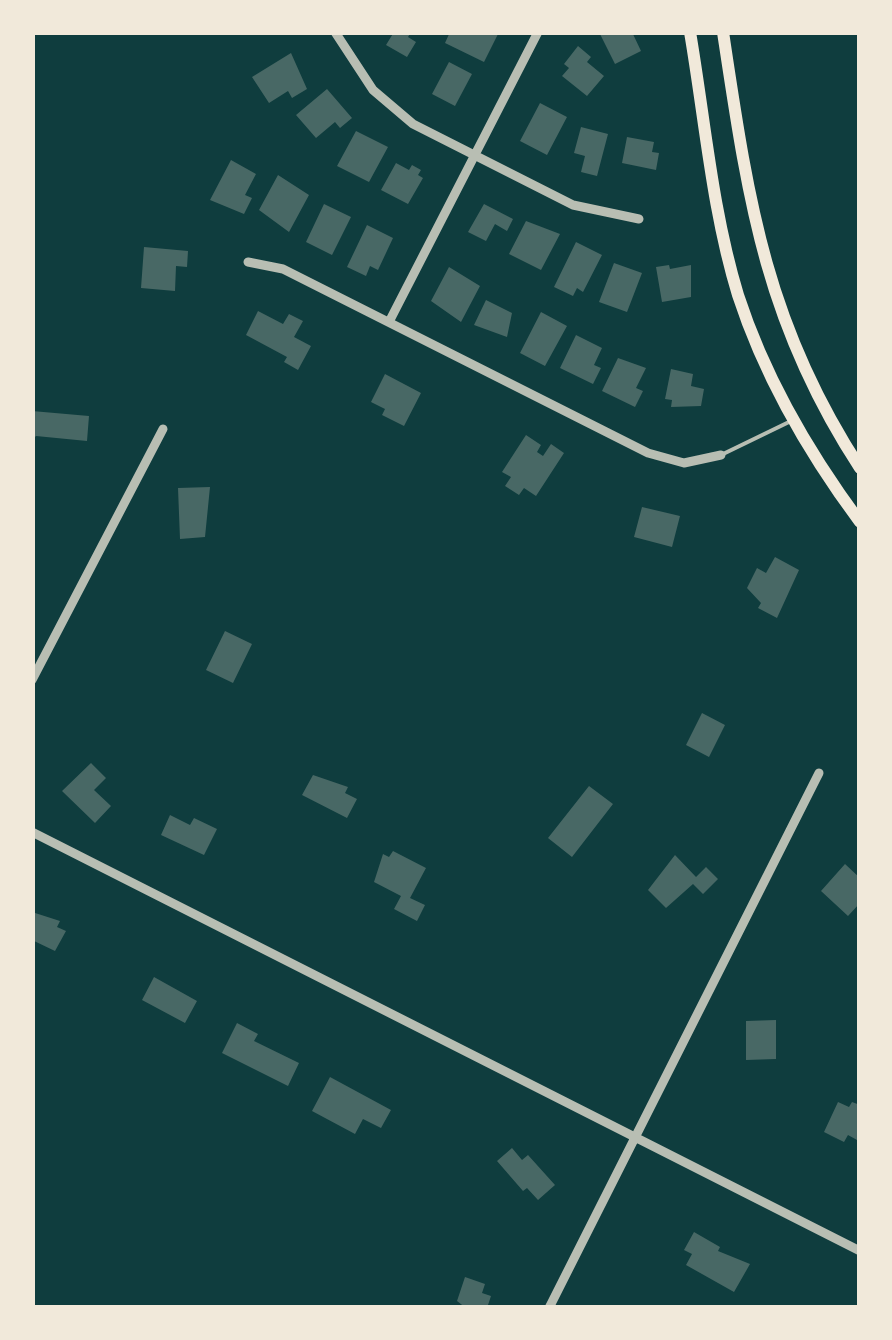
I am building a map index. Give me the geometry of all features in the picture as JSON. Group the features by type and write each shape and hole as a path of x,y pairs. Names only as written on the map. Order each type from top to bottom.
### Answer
{"main road":[{"path":"690,32 718,213 737,291 763,361 792,420 860,522"},
{"path":"723,32 751,209 769,283 804,371 860,468"}],"street":[{"path":"334,32 372,90 393,110 473,156 573,205 639,218"},
{"path":"388,322 538,32"},
{"path":"248,262 283,269 648,454 684,464 721,455"},
{"path":"32,680 162,429"},
{"path":"549,1308 819,774"},
{"path":"32,832 860,1251"}],"lane":[{"path":"721,455 792,420"}],"building":[{"path":"394,32 411,32 408,37 416,42 407,57 386,45"},
{"path":"450,32 499,32 484,62 445,43"},
{"path":"599,32 632,32 641,51 615,64"},
{"path":"578,46 591,57 587,62 604,76 587,96 562,76 569,68 564,64"},
{"path":"291,53 307,89 292,98 288,91 269,103 252,77"},
{"path":"449,62 472,74 455,106 432,94"},
{"path":"327,89 352,118 340,128 335,122 316,138 296,115"},
{"path":"540,103 567,117 547,155 520,141"},
{"path":"581,127 608,134 597,176 581,172 585,156 574,153"},
{"path":"356,131 388,147 369,182 337,166"},
{"path":"627,137 654,142 652,152 659,153 656,170 622,163"},
{"path":"231,160 256,174 245,195 252,198 244,214 210,200"},
{"path":"396,163 409,170 412,165 421,170 418,175 423,178 408,204 381,190"},
{"path":"278,175 309,195 289,232 259,210"},
{"path":"324,204 351,217 332,255 306,242"},
{"path":"484,204 513,219 507,231 495,224 486,241 468,232"},
{"path":"526,221 560,234 541,270 509,254"},
{"path":"367,225 393,238 378,270 370,266 366,276 347,267"},
{"path":"576,242 602,255 583,292 577,288 573,296 554,287"},
{"path":"144,247 188,251 187,267 176,266 175,291 141,288"},
{"path":"614,263 642,273 627,312 599,302"},
{"path":"669,265 670,269 691,265 691,297 662,302 656,267"},
{"path":"449,267 480,286 461,322 431,301"},
{"path":"486,300 512,313 507,337 474,325"},
{"path":"258,311 283,324 289,314 303,321 294,337 311,346 298,370 284,362 287,357 246,335"},
{"path":"541,312 567,326 545,366 520,353"},
{"path":"576,335 602,348 594,365 601,368 593,384 560,368"},
{"path":"618,358 646,368 636,388 643,391 635,407 602,391"},
{"path":"671,369 693,374 691,386 704,389 701,406 671,407 672,400 665,399"},
{"path":"385,374 421,393 404,426 382,415 385,409 371,402"},
{"path":"32,411 89,416 87,441 36,436 32,440"},
{"path":"526,435 541,445 537,452 543,456 551,444 564,453 536,496 524,488 519,495 505,486 511,477 502,472"},
{"path":"210,487 205,537 180,539 178,488"},
{"path":"642,507 680,516 672,547 634,537"},
{"path":"775,557 799,570 777,618 758,608 761,603 747,588 757,568 766,573"},
{"path":"225,631 252,644 233,683 206,670"},
{"path":"702,713 725,725 709,757 686,745"},
{"path":"91,763 106,778 94,790 111,806 95,823 62,791"},
{"path":"313,775 348,787 345,793 357,799 347,818 302,795"},
{"path":"589,786 613,804 572,857 548,838"},
{"path":"170,815 190,825 194,818 217,829 204,855 161,835"},
{"path":"393,851 426,868 410,898 425,905 417,921 394,909 401,896 374,882 383,854 389,857"},
{"path":"675,855 696,877 706,867 718,879 703,894 693,884 666,908 648,890"},
{"path":"845,864 860,878 860,903 848,916 821,891"},
{"path":"32,912 60,921 57,927 66,931 55,951 32,940"},
{"path":"154,977 197,1001 185,1023 142,1000"},
{"path":"776,1020 776,1059 746,1060 746,1021"},
{"path":"237,1023 258,1034 254,1041 299,1063 288,1086 222,1053"},
{"path":"330,1077 391,1110 381,1128 363,1119 355,1134 312,1111"},
{"path":"838,1102 849,1107 852,1102 860,1105 857,1140 848,1135 844,1142 824,1132"},
{"path":"512,1148 522,1160 528,1155 555,1185 538,1200 527,1188 523,1191 497,1161"},
{"path":"694,1232 720,1247 718,1251 750,1264 734,1292 686,1265 692,1254 684,1250"},
{"path":"465,1277 485,1284 482,1293 491,1296 487,1308 466,1308 457,1301"}]}
